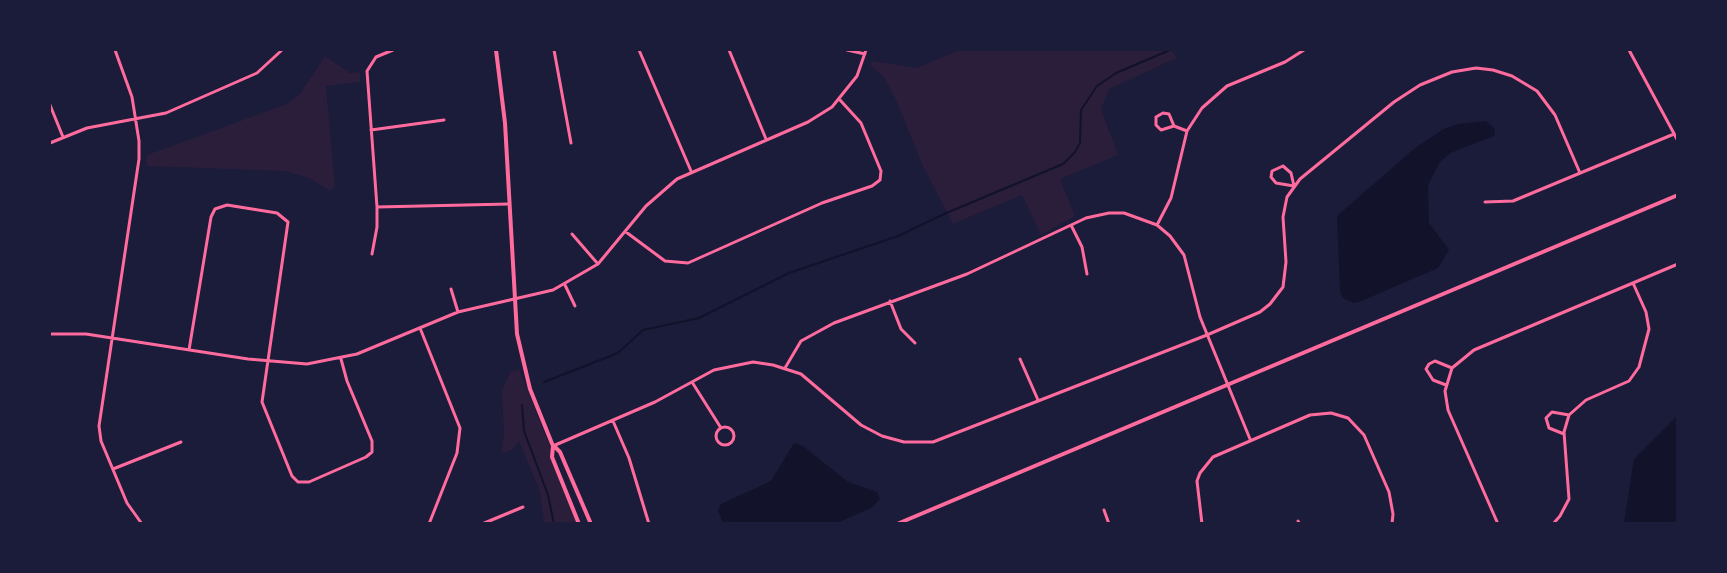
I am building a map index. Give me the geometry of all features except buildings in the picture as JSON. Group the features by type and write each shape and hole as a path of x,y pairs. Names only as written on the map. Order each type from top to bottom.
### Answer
{"street":[{"path":"115,50 129,88 140,141 138,171 99,426 101,441 130,510 142,524"},
{"path":"50,143 87,128 166,113 249,78 268,65 282,50"},
{"path":"372,254 377,227 377,207 367,71 376,57 393,50"},
{"path":"496,50 503,94 517,334 530,389 553,446 552,457 579,524"},
{"path":"554,50 571,143"},
{"path":"639,50 691,171"},
{"path":"729,50 766,139"},
{"path":"846,50 866,55"},
{"path":"50,334 86,334 267,362 308,364 341,359 458,312 565,285 598,264 657,195 691,171 816,118 840,100 857,76 866,50"},
{"path":"1157,225 1171,198 1187,131 1203,108 1218,92 1244,77 1285,62 1304,50"},
{"path":"1629,50 1677,141"},
{"path":"553,446 613,421 720,368 742,363 763,363 785,368 811,381 861,425 882,436 904,442 944,440 1038,400 1207,335 1260,312 1270,304 1282,287 1287,262 1282,217 1287,197 1294,186 1405,94 1446,74 1476,68 1512,76 1543,98 1559,122 1580,173"},
{"path":"626,232 665,261 688,263 822,203 872,186 880,180 881,171 861,123 840,100"},
{"path":"50,105 63,137"},
{"path":"1163,113 1170,114 1174,126 1168,130 1161,130 1156,125 1156,117 1163,113"},
{"path":"371,130 444,120"},
{"path":"1174,126 1187,131"},
{"path":"1485,202 1513,201 1674,134"},
{"path":"1283,166 1288,169 1294,186 1276,183 1271,177 1272,171 1283,166"},
{"path":"897,524 1677,195"},
{"path":"377,207 509,204"},
{"path":"189,350 212,217 215,209 227,205 277,213 288,222 262,396 264,408 292,476 298,482 309,482 366,457 372,452 372,441 346,381 341,359"},
{"path":"785,368 798,345 808,336 847,317 978,269 1093,215 1116,213 1131,215 1157,225 1170,236 1184,255 1198,311 1250,439"},
{"path":"1071,225 1082,248 1087,274"},
{"path":"572,234 598,264"},
{"path":"1498,524 1448,410 1446,385 1452,368 1474,350 1677,264"},
{"path":"1553,524 1569,499 1564,434 1569,415 1586,400 1629,381 1639,368 1649,330 1646,312 1633,283"},
{"path":"565,285 575,306"},
{"path":"451,289 458,312"},
{"path":"890,301 901,329 915,343"},
{"path":"420,328 460,428 457,453 429,524"},
{"path":"1020,359 1038,400"},
{"path":"1446,385 1432,380 1426,369 1435,361 1452,368"},
{"path":"692,382 721,428"},
{"path":"1202,524 1196,490 1200,472 1213,457 1250,439 1310,415 1331,412 1348,418 1364,435 1389,492 1394,514 1392,524"},
{"path":"1564,434 1549,428 1546,418 1552,412 1569,415"},
{"path":"613,421 628,458 649,524"},
{"path":"721,428 729,428 734,433 733,440 728,445 721,444 717,439 721,428"},
{"path":"113,470 182,442"},
{"path":"553,446 560,452 591,524"},
{"path":"483,524 523,507"},
{"path":"1104,510 1109,524"}],"shaded area":[{"path":"959,50 1171,50 1177,58 1109,89 1101,109 1118,155 1060,179 1075,216 1041,235 1022,195 953,224 923,166 884,77 870,65 872,61 917,68"},
{"path":"325,56 350,73 360,72 360,82 326,86 335,186 330,191 309,178 285,171 146,166 147,155 287,104 300,94"},
{"path":"1486,121 1495,129 1494,136 1450,153 1440,162 1428,185 1429,223 1449,250 1438,268 1359,302 1354,303 1343,298 1340,291 1337,216 1415,148 1444,129 1458,124"},
{"path":"519,369 580,523 544,523 540,492 519,441 512,450 501,453 504,434 502,391 510,372"},
{"path":"1677,416 1677,523 1624,523 1634,459"},
{"path":"794,443 803,446 848,482 877,492 880,499 871,508 837,523 723,523 718,510 721,504 771,481"}],"waterway":[{"path":"544,382 618,353 643,330 699,318 789,273 898,236 1063,164 1080,143 1081,110 1097,86 1116,73 1170,50"},
{"path":"522,405 524,431 548,495 554,524"}]}
